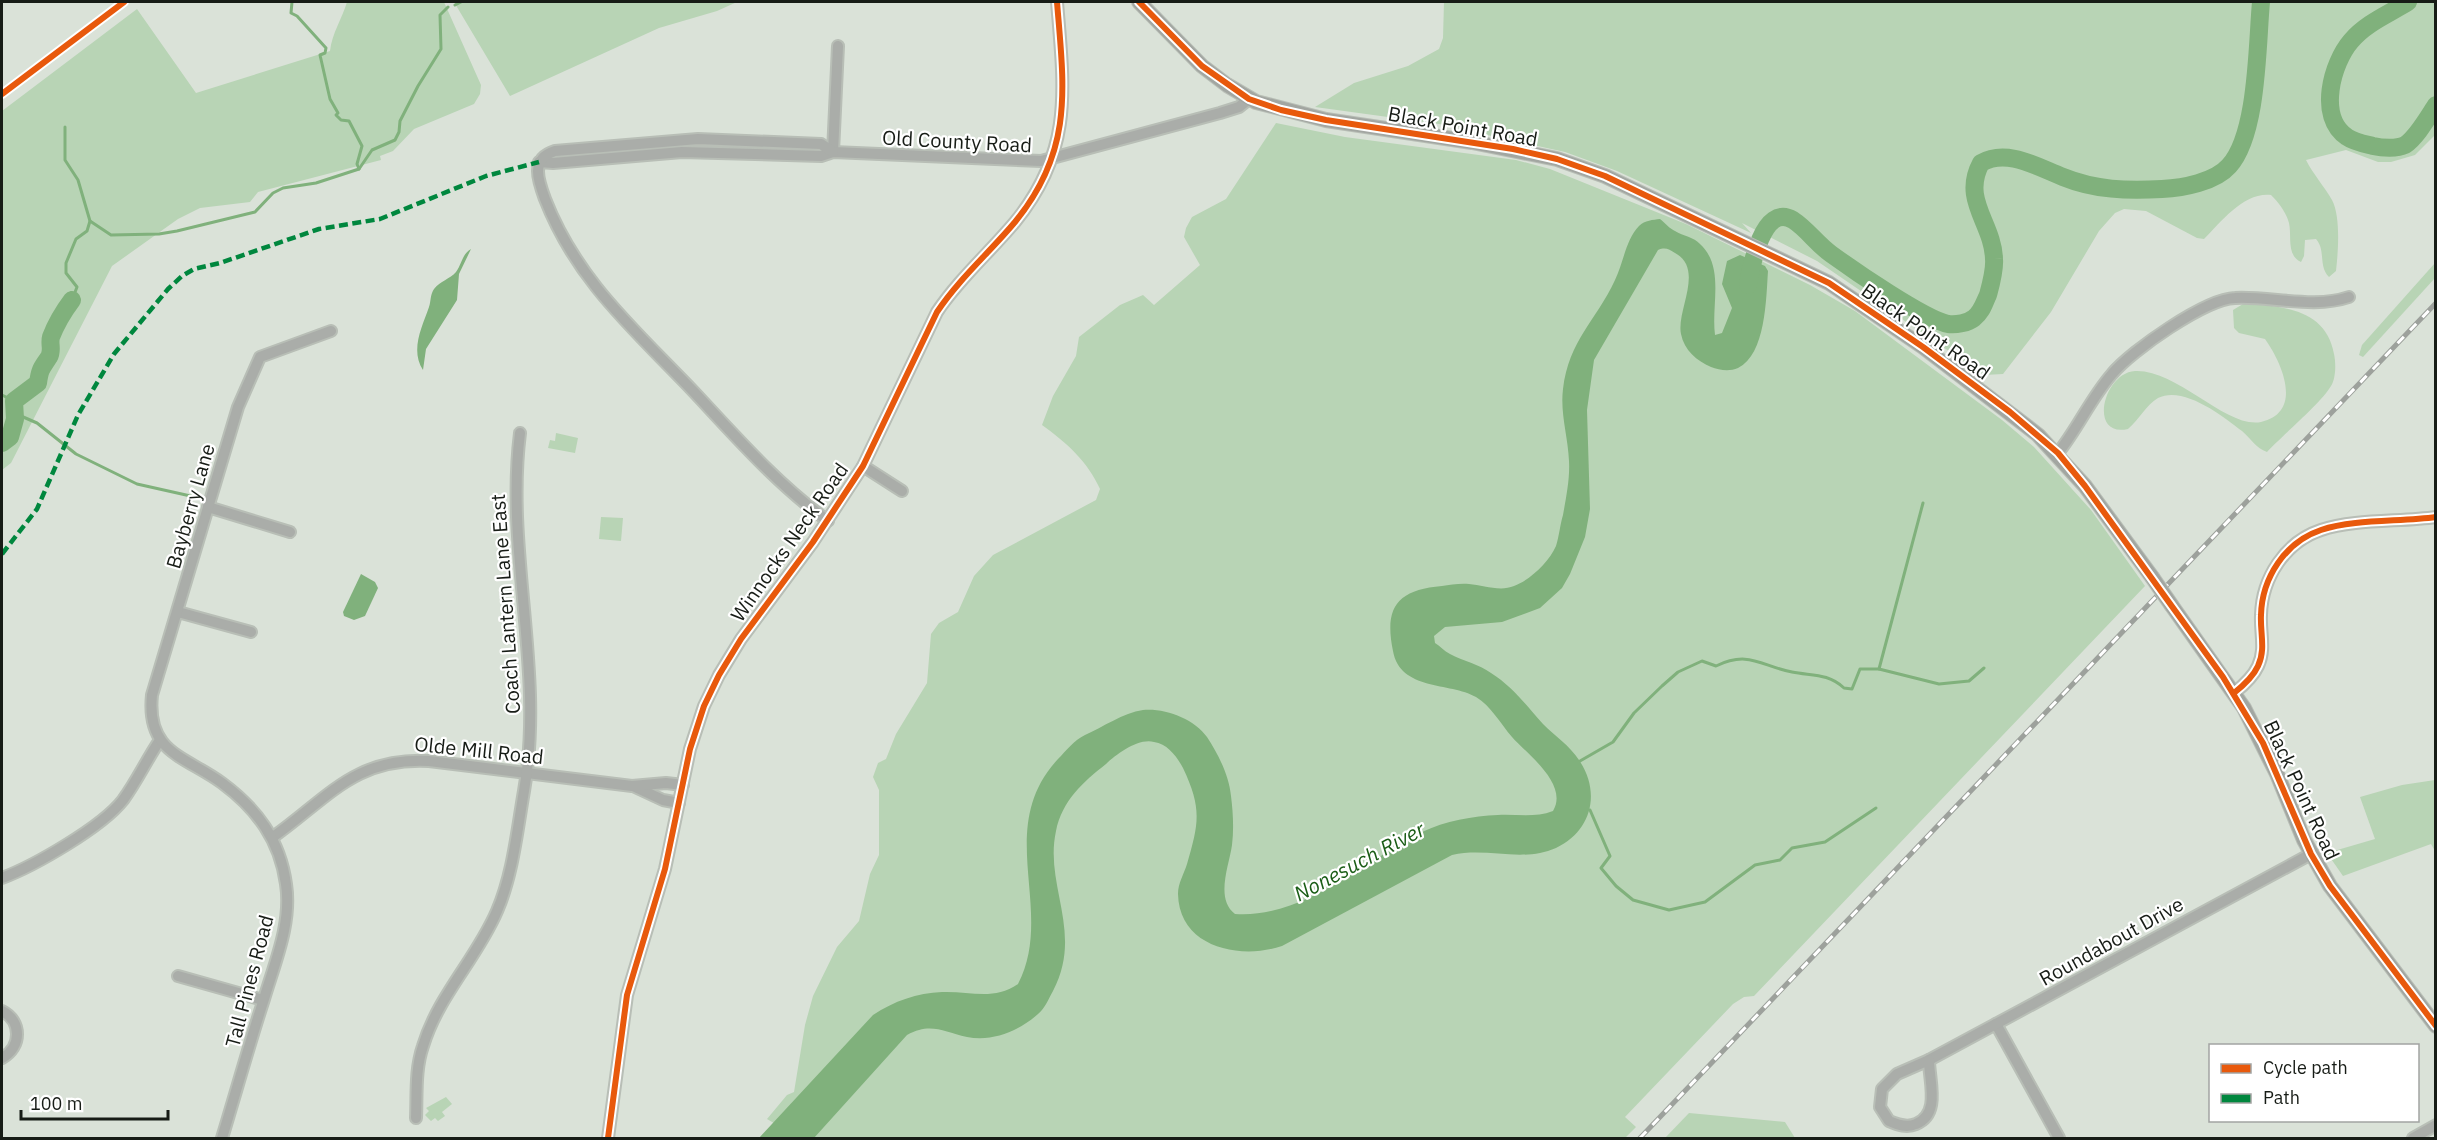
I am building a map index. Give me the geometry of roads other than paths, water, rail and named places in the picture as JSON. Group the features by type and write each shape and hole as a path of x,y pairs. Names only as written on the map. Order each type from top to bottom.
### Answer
{"main road":[{"name":"Black Point Road","path":"1139,2 1202,66 1249,99 1281,110 1326,120 1513,148 1557,159 1605,177 1828,283 1888,323 2010,412 2058,453 2085,486 2234,693 2263,743 2311,854 2330,886 2436,1026"}],"street":[{"name":"Winnocks Neck Road","path":"608,1138 627,995 660,886 697,726 719,675 754,619 828,521 863,466 887,420 931,321 952,291 1025,208 1053,160 1060,130 1062,83 1057,2"},
{"path":"833,152 838,46"},
{"name":"Old County Road","path":"828,521 762,465 622,319 590,281 572,256 553,218 541,188 539,162 553,164 682,152 821,156 833,152 1001,161 1053,160 1239,107 1249,99"},
{"path":"2058,453 2075,432 2101,387 2118,367 2160,335 2201,310 2234,298 2322,301 2349,297"},
{"name":"Bayberry Lane","path":"160,740 153,727 152,695 238,406 258,360 264,355 331,331"},
{"name":"Coach Lantern Lane East","path":"416,1118 419,1066 423,1046 438,1012 479,946 503,898 527,773 530,748 530,656 516,504 520,433"},
{"path":"863,466 902,490"},
{"path":"208,507 290,532"},
{"path":"2234,693 2250,679 2259,664 2263,645 2262,604 2266,587 2277,564 2295,544 2313,533 2333,526 2436,517"},
{"path":"178,612 251,632"},
{"path":"2,878 57,849 110,813 123,800 160,740"},
{"name":"Tall Pines Road","path":"160,740 176,756 219,781 238,796 258,817 273,837 284,874 287,909 278,956 222,1138"},
{"name":"Olde Mill Road","path":"273,837 350,778 386,763 429,761 632,786 666,783 683,785"},
{"name":"Olde Mill Road","path":"632,786 663,800 679,803"},
{"name":"Roundabout Drive","path":"1929,1060 1932,1101 1930,1113 1923,1120 1910,1126 1889,1120 1880,1107 1882,1089 1897,1074 1929,1060 2311,854"},
{"path":"178,976 263,1000"},
{"path":"2,1011 13,1020 18,1035 14,1047 2,1058"},
{"path":"1996,1024 2060,1138"},
{"path":"2413,1138 2436,1125"}],"waterway":[{"path":"292,2 291,13 297,16 326,48 325,53 320,55 330,99 338,113 336,115 341,120 349,121 362,146 357,164 359,169"},
{"path":"455,5 461,2"},
{"name":"Nonesuch River","path":"1748,285 1760,239 1774,220 1783,217 1793,220 1826,250 1855,271 1923,313 1948,324 1971,320 1977,316 1988,295 1994,268 1989,234 1974,189 1981,163 2001,157 2012,158 2087,185 2124,190 2179,187 2207,180 2223,172 2239,151 2251,111 2261,2"},
{"name":"Nonesuch River","path":"2408,2 2364,29 2344,51 2333,76 2330,104 2332,117 2338,128 2350,139 2373,146 2394,148 2405,145 2414,137 2436,105"},
{"path":"90,221 111,235 159,234 177,231 255,212 273,193 283,188 316,183 359,169 372,150 395,140 399,132 400,121 441,49 440,15 448,7"},
{"path":"65,127 65,160 78,180 90,221 87,231 76,239 66,263 66,273 77,287 72,300"},
{"path":"2,443 10,437 15,419 14,401 38,383 41,371 50,354 53,332 72,300"},
{"path":"2,395 14,401"},
{"path":"14,413 37,423 76,454 137,484 195,497"},
{"path":"1879,669 1923,503"},
{"path":"1580,761 1613,742 1634,713 1678,672 1702,661 1716,666 1727,661 1746,659 1792,672 1826,677 1844,688 1852,689 1860,669 1879,669 1939,684 1969,681 1984,668"},
{"path":"1590,810 1610,856 1601,868 1616,886 1633,900 1669,910 1705,902 1755,865 1780,860 1792,848 1825,842 1876,808"}],"railway":[{"path":"1640,1138 2436,303"}]}
